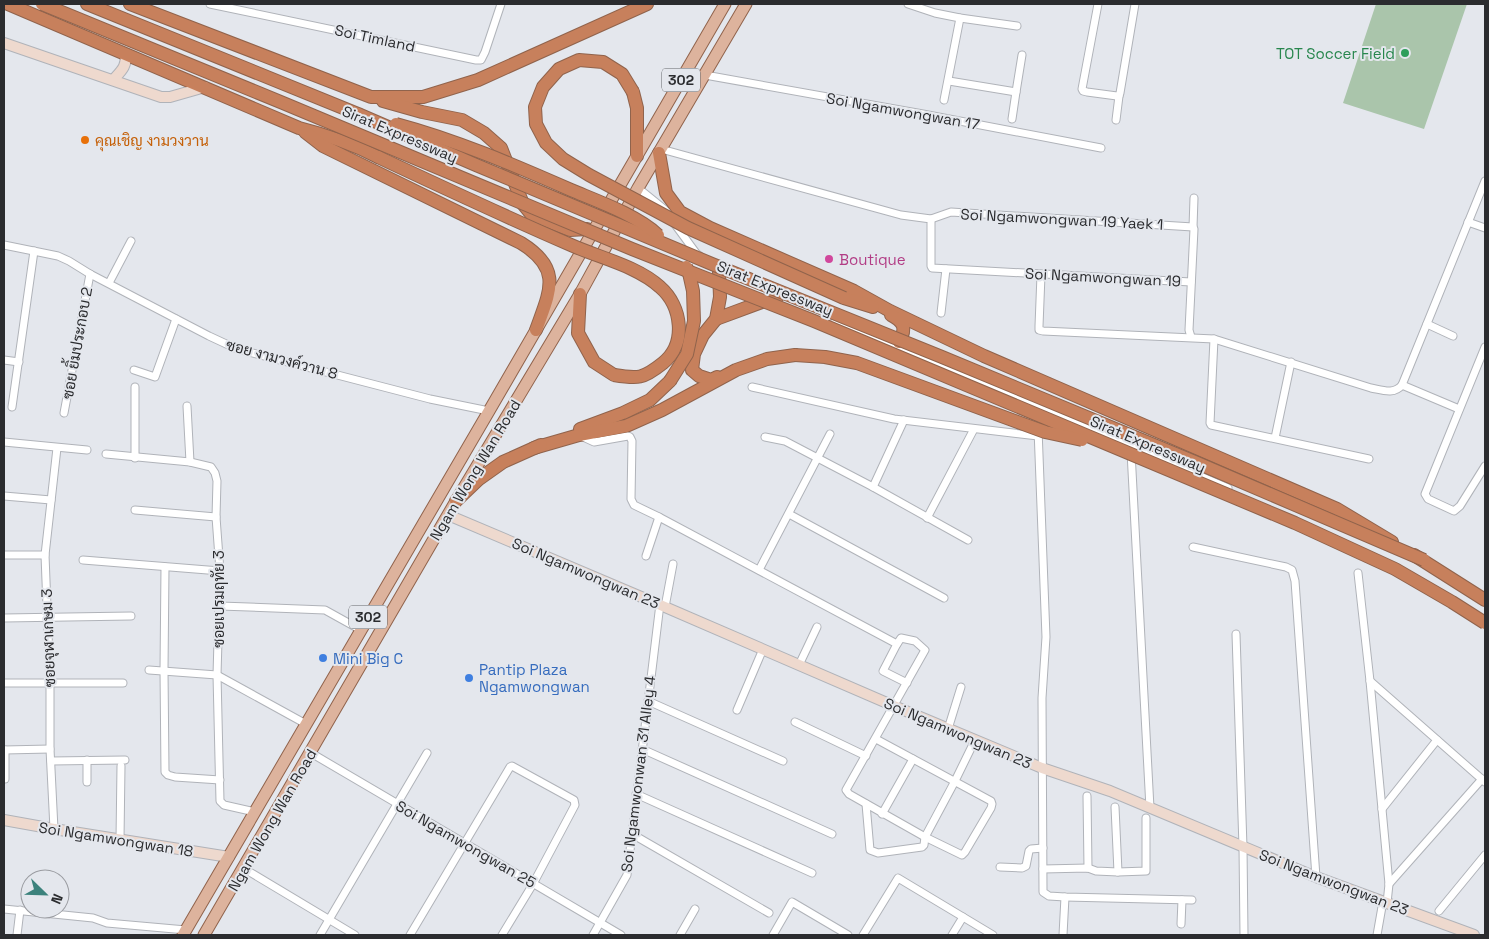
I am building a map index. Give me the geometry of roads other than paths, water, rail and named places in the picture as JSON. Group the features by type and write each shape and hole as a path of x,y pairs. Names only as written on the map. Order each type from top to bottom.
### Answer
{"highway":[{"path":"8,4 299,128 329,135 573,246 641,273 661,287 675,306 680,324 678,341 668,359 652,372 635,378 614,374 594,362 578,334 580,294"},
{"name":"Sirat Expressway","path":"42,4 1061,424 1295,524 1395,569 1485,623"},
{"name":"Sirat Expressway","path":"87,4 358,114 721,267 1204,466 1424,560 1485,600"},
{"path":"130,4 370,97 422,112 462,120 484,133 501,148 523,204 532,215 570,230 595,228"},
{"path":"370,97 423,97 478,80 647,4"},
{"path":"637,156 637,108 634,92 622,74 603,62 579,60 559,69 543,87 535,106 536,124 546,143 563,159 589,175 688,228 844,298 918,324 984,356 1337,509 1424,560"},
{"path":"358,114 406,127 480,152 635,219 656,232 681,257 689,273 693,291 694,321 687,354 670,381 650,400 503,462 479,479 456,501"},
{"path":"299,128 323,146 535,251 544,261 549,272 550,283 548,297 536,330"},
{"path":"660,151 666,193 680,212 710,228 854,291 900,320 903,326 902,347"},
{"path":"719,271 720,297 716,319 703,335 694,354 692,370 699,376 710,380 767,359 795,355 825,357 857,364 1045,432 1109,446"},
{"path":"716,319 778,296"},
{"path":"902,347 906,346 906,336 911,326 918,324"},
{"path":"534,448 579,435 626,426 662,410 736,370"}],"main road":[{"name":"Ngam Wong Wan Road","path":"184,933 489,412 724,4"},
{"name":"Ngam Wong Wan Road","path":"204,935 456,501 580,294 638,188 746,4"}],"street":[{"name":"Soi Timland","path":"210,4 476,60 481,60 485,52 501,4"},
{"path":"908,4 935,13 1017,26"},
{"path":"1098,4 1082,89 1087,92 1119,96"},
{"path":"1116,120 1135,4"},
{"path":"944,100 960,18"},
{"path":"4,43 161,97 170,98 205,87"},
{"path":"113,80 126,64 125,54"},
{"path":"1012,119 1022,55"},
{"name":"Soi Ngamwongwan 17","path":"705,75 1101,148"},
{"path":"949,81 1016,92"},
{"path":"660,151 901,215 931,219 931,266 932,268 946,269 941,313"},
{"path":"1041,275 1039,330 1214,339 1371,388 1391,392 1398,390 1402,385 1485,181"},
{"path":"638,188 664,209 696,253 719,271 902,347 1312,524 1407,571 1485,630"},
{"path":"1191,282 1194,198"},
{"name":"Soi Ngamwongwan 19 Yaek 1","path":"931,219 951,212 1193,227"},
{"path":"1468,222 1485,228"},
{"path":"109,283 131,241"},
{"name":"ซอย งามวงค์วาน 8","path":"4,245 58,256 176,319 237,349 430,399 489,412"},
{"path":"12,407 34,251"},
{"name":"Soi Ngamwongwan 19","path":"946,269 1191,282 1189,330 1191,337"},
{"name":"ซอย ยิ้มประกอบ 2","path":"64,413 90,274"},
{"path":"134,370 155,377 176,319"},
{"path":"1427,324 1453,336"},
{"path":"1214,339 1211,425 1369,459"},
{"path":"1485,347 1425,494 1428,499 1454,511 1460,506 1485,466"},
{"path":"4,360 19,362"},
{"path":"1275,438 1291,362"},
{"path":"1402,385 1459,409"},
{"path":"135,387 136,458"},
{"path":"752,387 904,420 1038,436"},
{"path":"187,406 190,462"},
{"path":"1038,406 1046,637 1042,698 1043,892 1049,896 1065,897 1192,900"},
{"path":"873,487 904,420"},
{"path":"927,518 974,429"},
{"path":"759,570 830,434"},
{"path":"579,435 594,442 630,437 632,441 632,503 634,505 897,644"},
{"path":"765,437 785,441 968,540"},
{"path":"4,442 88,450"},
{"path":"1131,447 1150,808"},
{"name":"ซอยจุฬาเกษม 3","path":"54,829 45,555 57,448"},
{"name":"ซอยเปรมฤทัย 3","path":"106,454 190,462 211,466 214,470 220,571 217,675 222,804 255,812"},
{"path":"4,496 51,500"},
{"path":"135,510 216,517"},
{"path":"789,514 944,598"},
{"name":"Soi Ngamwongwan 23","path":"448,515 1042,768 1110,791 1316,877 1470,934"},
{"path":"646,556 659,517"},
{"path":"1193,547 1286,567 1292,570 1295,581 1316,877"},
{"path":"4,555 45,555"},
{"path":"83,560 220,571"},
{"name":"Soi Ngamwonwan 31 Alley 4","path":"593,935 627,875 648,701 662,606 673,564"},
{"path":"165,567 165,772 174,777 220,780"},
{"path":"1358,573 1390,884 1377,935"},
{"path":"220,606 325,610 361,630"},
{"path":"4,618 131,616"},
{"path":"799,665 817,627"},
{"path":"1236,634 1244,935"},
{"path":"876,739 991,801 991,808 965,852 962,854 925,837 882,814 849,794 846,790 876,739 907,683 925,650 915,640 901,638 883,671 907,683"},
{"path":"737,710 763,649"},
{"path":"149,670 217,675 306,724"},
{"path":"1370,681 1484,781 1390,884"},
{"path":"4,683 123,683"},
{"path":"948,728 961,687"},
{"path":"648,701 783,761"},
{"path":"795,722 866,756"},
{"path":"866,804 870,850 878,853 922,847 925,837 975,740"},
{"path":"1382,809 1437,740"},
{"path":"642,749 832,834"},
{"path":"5,779 4,750 50,750"},
{"name":"Soi Ngamwongwan 25","path":"310,753 621,935"},
{"path":"320,935 427,753"},
{"path":"882,814 913,759"},
{"path":"51,761 87,760 123,763 120,839"},
{"path":"87,760 87,782"},
{"path":"410,935 512,766 574,800 575,804 533,884 502,935"},
{"path":"636,794 812,873"},
{"path":"1088,796 1088,868"},
{"path":"1115,807 1118,872"},
{"path":"1043,869 1088,868 1096,871 1146,871 1146,818"},
{"name":"Soi Ngamwongwan 18","path":"4,820 229,857"},
{"path":"632,834 769,913"},
{"path":"1000,867 1022,868 1026,866 1028,852 1031,848 1043,848"},
{"path":"1439,911 1485,855"},
{"path":"243,868 355,935"},
{"path":"863,935 898,878 993,935"},
{"path":"1064,935 1065,897"},
{"path":"1181,924 1182,900"},
{"path":"773,935 792,902 848,935"},
{"path":"4,908 20,910 17,935"},
{"path":"680,935 695,909"},
{"path":"70,915 93,918 107,923 184,933"},
{"path":"952,935 963,917"}],"place":[{"name":"TOT Soccer Field","path":"1405,53"},
{"name":"คุณเชิญ งามวงวาน","path":"85,140"},
{"name":"Boutique","path":"829,259"},
{"name":"Mini Big C","path":"323,658"},
{"name":"Pantip Plaza Ngamwongwan","path":"469,678"}]}
